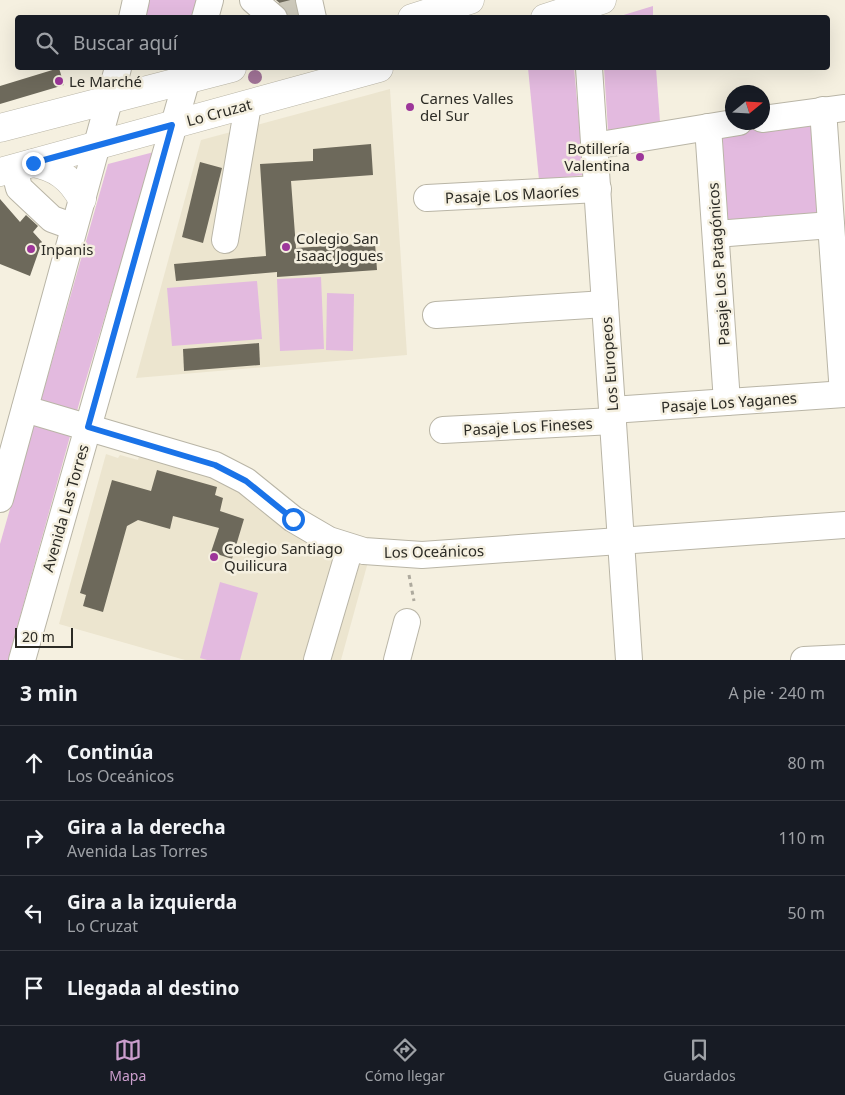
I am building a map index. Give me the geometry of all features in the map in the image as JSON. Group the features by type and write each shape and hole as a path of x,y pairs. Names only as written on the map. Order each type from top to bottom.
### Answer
{"main road":[{"path":"422,15 470,0"},
{"path":"559,15 591,8"},
{"path":"0,128 109,99 188,73 214,70"},
{"name":"Lo Cruzat","path":"15,168 372,70"},
{"path":"15,168 55,169 65,176 82,199"}],"street":[{"path":"133,15 136,0"},
{"path":"206,15 210,0"},
{"path":"0,498 117,70"},
{"name":"Los Europeos","path":"589,70 629,660"},
{"name":"Avenida Las Torres","path":"22,660 188,73"},
{"path":"225,240 248,104"},
{"path":"770,118 834,109 831,225 844,394"},
{"path":"594,146 725,124"},
{"name":"Pasaje Los Patagónicos","path":"708,127 727,402"},
{"path":"15,168 19,188 52,219 74,227"},
{"name":"Pasaje Los Maoríes","path":"427,198 598,189"},
{"path":"716,234 831,225"},
{"path":"436,315 605,304"},
{"name":"Pasaje Los Yaganes","path":"612,415 727,402 844,394"},
{"name":"Los Oceánicos","path":"25,409 199,459 223,468 246,481 312,532 350,548 385,554 422,555 845,525"},
{"name":"Pasaje Los Fineses","path":"442,430 612,415"},
{"path":"317,660 350,548"},
{"path":"397,660 407,622"},
{"path":"804,660 845,658"}],"shaded area":[{"path":"144,0 199,0 195,15 140,15"},
{"path":"653,6 653,15 624,15"},
{"path":"528,70 574,70 584,175 539,180"},
{"path":"604,70 656,70 660,122 608,131"},
{"name":"Colegio San Isaac Jogues","path":"390,89 407,355 136,378 201,140"},
{"path":"815,124 819,220 725,226 717,133 770,130 770,128"},
{"path":"154,152 82,393 8,660 0,660 0,544 108,164"},
{"path":"321,277 324,349 280,351 277,279"},
{"path":"257,281 262,339 172,346 167,288"},
{"path":"327,293 354,294 353,351 326,350"},
{"name":"Colegio Santiago Quilicura","path":"140,453 193,467 368,562 341,660 185,660 59,624 106,454 118,458 120,455 138,460"},
{"path":"220,582 258,593 240,660 207,660 200,658"}],"building":[{"path":"276,0 294,0 297,15 288,15 284,7"},
{"path":"52,70 60,70 64,85 0,104 0,86"},
{"path":"371,144 373,175 291,181 296,248 375,243 377,270 277,277 277,272 176,281 174,264 266,256 260,164 313,161 313,149"},
{"path":"200,162 222,168 203,243 182,237"},
{"path":"0,199 20,222 26,215 38,226 33,232 42,242 30,276 0,264"},
{"path":"259,343 260,365 184,371 183,349"},
{"path":"157,470 217,487 215,495 223,498 220,511 244,519 232,559 211,552 219,528 173,516 170,529 138,520 127,526 103,612 83,606 86,595 80,593 112,480 151,491"}],"tunnel":[{"path":"284,15 304,10"}],"place":[{"name":"Le Marché","path":"59,81"},
{"name":"Carnes Valles del Sur","path":"410,107"},
{"name":"Botillería Valentina","path":"640,157"},
{"name":"Colegio San Isaac Jogues","path":"286,247"},
{"name":"Inpanis","path":"31,249"},
{"name":"Colegio Santiago Quilicura","path":"214,557"}],"route":[{"path":"33,163 172,125 88,427 182,454 231,472 260,491 293,519"}]}
